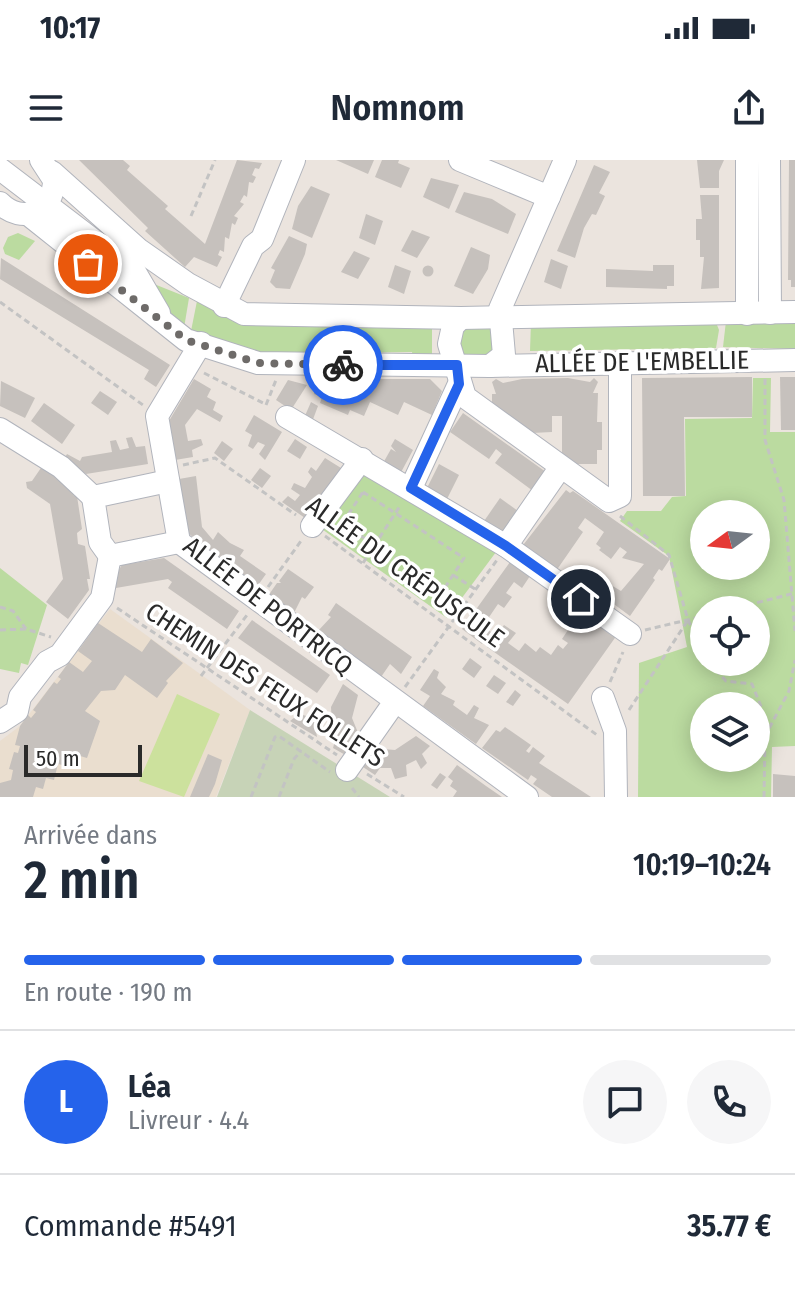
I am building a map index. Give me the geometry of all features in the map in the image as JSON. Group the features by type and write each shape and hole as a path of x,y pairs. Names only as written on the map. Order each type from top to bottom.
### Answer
{"street":[{"path":"6,160 0,167 17,212 135,272 188,284"},
{"path":"224,306 253,246 262,239 294,160"},
{"path":"460,160 549,197"},
{"path":"501,316 500,309 565,160"},
{"path":"747,160 747,314"},
{"path":"769,160 770,313"},
{"path":"17,212 54,189 47,166"},
{"name":"ALLÉE DE L'EMBELLIE","path":"47,166 127,239 188,284 244,314 461,318 795,312"},
{"name":"ALLÉE DE L'EMBELLIE","path":"17,212 186,340 236,358 283,366 458,375 490,366 795,360"},
{"path":"135,272 166,325"},
{"name":"ALLÉE DE L'EMBELLIE","path":"490,366 504,355 501,316"},
{"path":"461,318 449,335 458,375 474,407 609,501 620,496 620,363"},
{"path":"157,416 201,343"},
{"path":"411,488 458,375"},
{"name":"ALLÉE DE PORTRICQ","path":"157,416 179,542 394,703 527,797"},
{"path":"287,417 506,546 630,634"},
{"path":"0,429 51,459 93,497 100,542 110,556 102,598 60,655 47,662 20,697 17,711 0,722"},
{"path":"312,526 362,459"},
{"path":"506,546 560,468"},
{"path":"93,497 167,475"},
{"path":"110,556 179,542"},
{"path":"603,698 615,735 616,797"},
{"path":"347,775 394,703"}],"path":[{"path":"191,216 215,160"},
{"path":"0,302 157,416"},
{"path":"765,360 765,440 784,500 795,631"},
{"path":"186,365 287,417"},
{"path":"265,404 283,366"},
{"name":"ALLÉE DU CRÉPUSCULE","path":"167,475 215,458 449,625 600,738 615,735"},
{"path":"363,563 411,488"},
{"path":"363,492 395,513 464,558 444,589 342,524 363,492"},
{"path":"614,499 621,520 669,555 690,624"},
{"path":"201,676 312,526"},
{"path":"394,703 506,546"},
{"path":"453,575 475,589"},
{"path":"770,600 793,594"},
{"name":"CHEMIN DES FEUX FOLLETS","path":"107,601 205,669 347,775 404,797"},
{"path":"0,607 13,611 26,629"},
{"path":"603,698 630,634 688,620"},
{"path":"615,735 688,620"},
{"path":"0,630 26,629 55,638"},
{"path":"770,727 789,691 795,660"},
{"path":"722,676 726,681 752,684 755,692"},
{"path":"251,797 275,737 279,736 347,775 359,795 365,797"},
{"path":"279,797 294,759 301,751"},
{"path":"764,772 764,797"}],"shaded area":[{"path":"110,609 250,710 216,797 0,797 0,741 20,726"}],"green space":[{"path":"18,233 35,241 19,260 5,254 3,248 8,237"},
{"path":"149,282 189,298 184,328 171,317"},
{"path":"197,301 237,318 432,321 432,357 413,357 412,352 256,354 191,331"},
{"path":"715,320 719,330 716,348 530,351 531,322"},
{"path":"795,320 795,349 723,347 726,321"},
{"path":"490,322 497,347 487,356 463,357 456,331"},
{"path":"753,378 771,378 770,432 795,432 795,746 772,747 771,797 638,797 639,663 687,647 669,556 620,521 627,511 661,511 672,497 686,496 685,419 752,418"},
{"path":"364,467 499,548 447,618 319,527"},
{"path":"0,568 47,605 28,665 21,663 19,673 0,669"},
{"path":"177,694 220,714 184,797 139,781"},
{"path":"250,710 390,797 217,797"}],"building":[{"path":"79,160 123,160 130,166 127,170 168,206 165,209 205,244 237,160 262,163 259,169 255,168 252,175 256,177 253,183 249,182 247,197 244,195 240,202 244,204 234,216 238,218 235,225 232,223 229,239 225,237 224,252 220,250 218,255 222,257 217,267 194,257 185,267 145,231 148,228"},
{"path":"336,160 374,160 368,174"},
{"path":"382,160 399,160 398,163 410,168 401,188 375,177"},
{"path":"697,160 724,160 719,171 719,188 700,188"},
{"path":"789,160 795,160 795,287 791,287 791,280 788,280"},
{"path":"594,165 610,172 599,193 605,196 596,215 592,214 584,228 575,258 557,251"},
{"path":"431,178 459,185 449,209 423,197"},
{"path":"311,186 330,194 312,238 292,229 298,206"},
{"path":"464,192 492,199 516,214 508,234 455,212"},
{"path":"700,195 719,195 719,288 701,289 704,257 700,257 700,240 696,240 696,219 702,219"},
{"path":"366,214 383,221 375,245 359,238"},
{"path":"412,230 430,237 417,258 401,251"},
{"path":"289,236 307,244 305,254 290,289 276,288 270,282 275,270 271,268"},
{"path":"471,247 490,255 488,269 473,294 454,286"},
{"path":"354,251 370,258 358,279 341,272"},
{"path":"1,258 170,365 156,387 144,379 149,370 0,279"},
{"path":"551,259 568,266 561,289 544,282"},
{"path":"395,265 411,271 404,294 388,287"},
{"path":"428,265 434,271 428,277 422,271"},
{"path":"653,265 674,265 674,286 667,286 667,289 606,287 606,269 653,271"},
{"path":"752,377 752,417 684,417 685,496 643,496 642,378"},
{"path":"780,377 795,377 795,430 781,430"},
{"path":"568,378 590,382 594,378 598,382 593,393 598,393 597,422 602,422 602,450 597,450 597,464 577,464 562,454 562,416 552,416 552,432 532,433 492,405 492,394 496,394 492,382 496,379 503,383 522,379"},
{"path":"194,379 211,389 207,397 216,402 213,410 223,416 220,422 197,409 185,425 188,441 201,439 203,445 192,450 193,457 175,460 169,421"},
{"path":"430,379 442,391 432,415 404,402 398,415 370,402 364,416 350,410 348,415 320,403 322,397 314,394 320,380"},
{"path":"288,380 307,385 291,410 276,400"},
{"path":"1,381 35,398 25,418 0,406"},
{"path":"100,391 117,402 108,415 91,403"},
{"path":"311,402 318,406 312,422 304,418"},
{"path":"44,403 75,425 62,444 31,421"},
{"path":"463,413 546,472 533,491 495,463 502,454 496,449 489,459 450,432"},
{"path":"254,415 282,432 265,460 259,454 265,445 258,442 253,449 248,446 252,435 245,431"},
{"path":"132,437 136,447 145,446 148,464 86,474 64,459 67,454 80,461 82,457 112,452 110,441 116,440 120,450 129,448 126,438"},
{"path":"295,439 307,447 300,459 287,451"},
{"path":"395,439 413,450 399,476 382,465 391,449 396,452 391,446"},
{"path":"222,441 233,449 224,461 214,453"},
{"path":"325,458 341,468 305,518 282,502 288,496 295,501 300,495 291,489 294,483 305,488 312,477 308,472 311,467 316,471"},
{"path":"439,464 459,475 445,503 425,492"},
{"path":"43,465 72,486 74,496 77,496 82,529 77,533 78,544 85,546 90,579 87,579 89,590 68,619 46,602 63,579 50,504 27,488 26,482 32,481"},
{"path":"260,468 271,476 262,488 251,480"},
{"path":"196,476 202,527 213,540 218,532 244,550 240,556 266,574 256,588 188,533 179,479"},
{"path":"566,490 570,493 573,491 670,559 662,571 659,569 630,616 603,596 611,585 621,591 644,564 622,558 627,552 620,547 611,559 599,550 601,548 596,544 604,532 585,518 578,528 583,532 556,571 520,549"},
{"path":"500,498 518,511 500,537 482,524"},
{"path":"164,558 239,611 227,629 168,588 172,582 168,579 116,588 116,574 122,565"},
{"path":"510,562 530,576 522,588 514,582 506,593 512,597 504,608 498,604 483,626 491,632 482,644 462,629"},
{"path":"288,569 314,587 305,599 302,597 294,613 268,596 277,583 281,583 279,581"},
{"path":"570,600 617,635 568,704 487,647 504,625 516,633 508,643 519,651 525,643 536,652 540,647 551,655 558,645 563,649 568,643 562,639 574,621 557,609 563,601"},
{"path":"336,603 412,657 401,674 390,664 381,677 318,631 331,617 328,615"},
{"path":"252,620 330,675 317,693 238,638"},
{"path":"98,623 142,652 151,639 183,663 166,681 168,683 157,698 125,675 115,690 101,691 85,711 100,721 87,758 70,753 67,766 58,764 54,780 46,778 43,789 36,787 33,797 0,797 0,783 11,780 13,770 9,769 14,752 18,753 20,746 15,745 20,726 28,715 31,718 36,712 33,710 54,682 57,684 61,679 58,677 69,662 83,672 92,661 78,651"},
{"path":"470,658 482,667 474,678 462,669"},
{"path":"434,669 439,672 437,678 446,687 441,694 455,701 453,705 467,715 474,705 479,708 474,718 489,725 476,744 423,706 430,696 420,690"},
{"path":"494,675 506,683 498,694 486,686"},
{"path":"343,684 358,695 352,718 361,740 349,757 333,748 336,737 331,707"},
{"path":"515,690 521,695 513,706 506,702"},
{"path":"299,714 314,718 317,737 290,721"},
{"path":"505,727 531,745 526,751 529,753 533,747 545,756 539,763 591,797 552,797 533,784 537,779 531,775 528,780 482,748 496,730 500,732"},
{"path":"416,736 430,746 422,754 427,763 421,769 416,760 406,765 407,776 395,779 391,768 380,768 375,775 360,765 372,748 395,750"},
{"path":"208,754 222,760 215,784 209,797 190,797"},
{"path":"457,765 502,797 453,797 457,791 450,786 453,781 448,777"},
{"path":"440,773 446,777 437,789 431,785"},
{"path":"773,774 795,776 795,797 773,797"}],"way so far":[{"path":"88,264 186,340 258,363 283,366 343,365"}],"route":[{"path":"343,365 457,365 459,384 411,488 506,546 581,599"}]}
